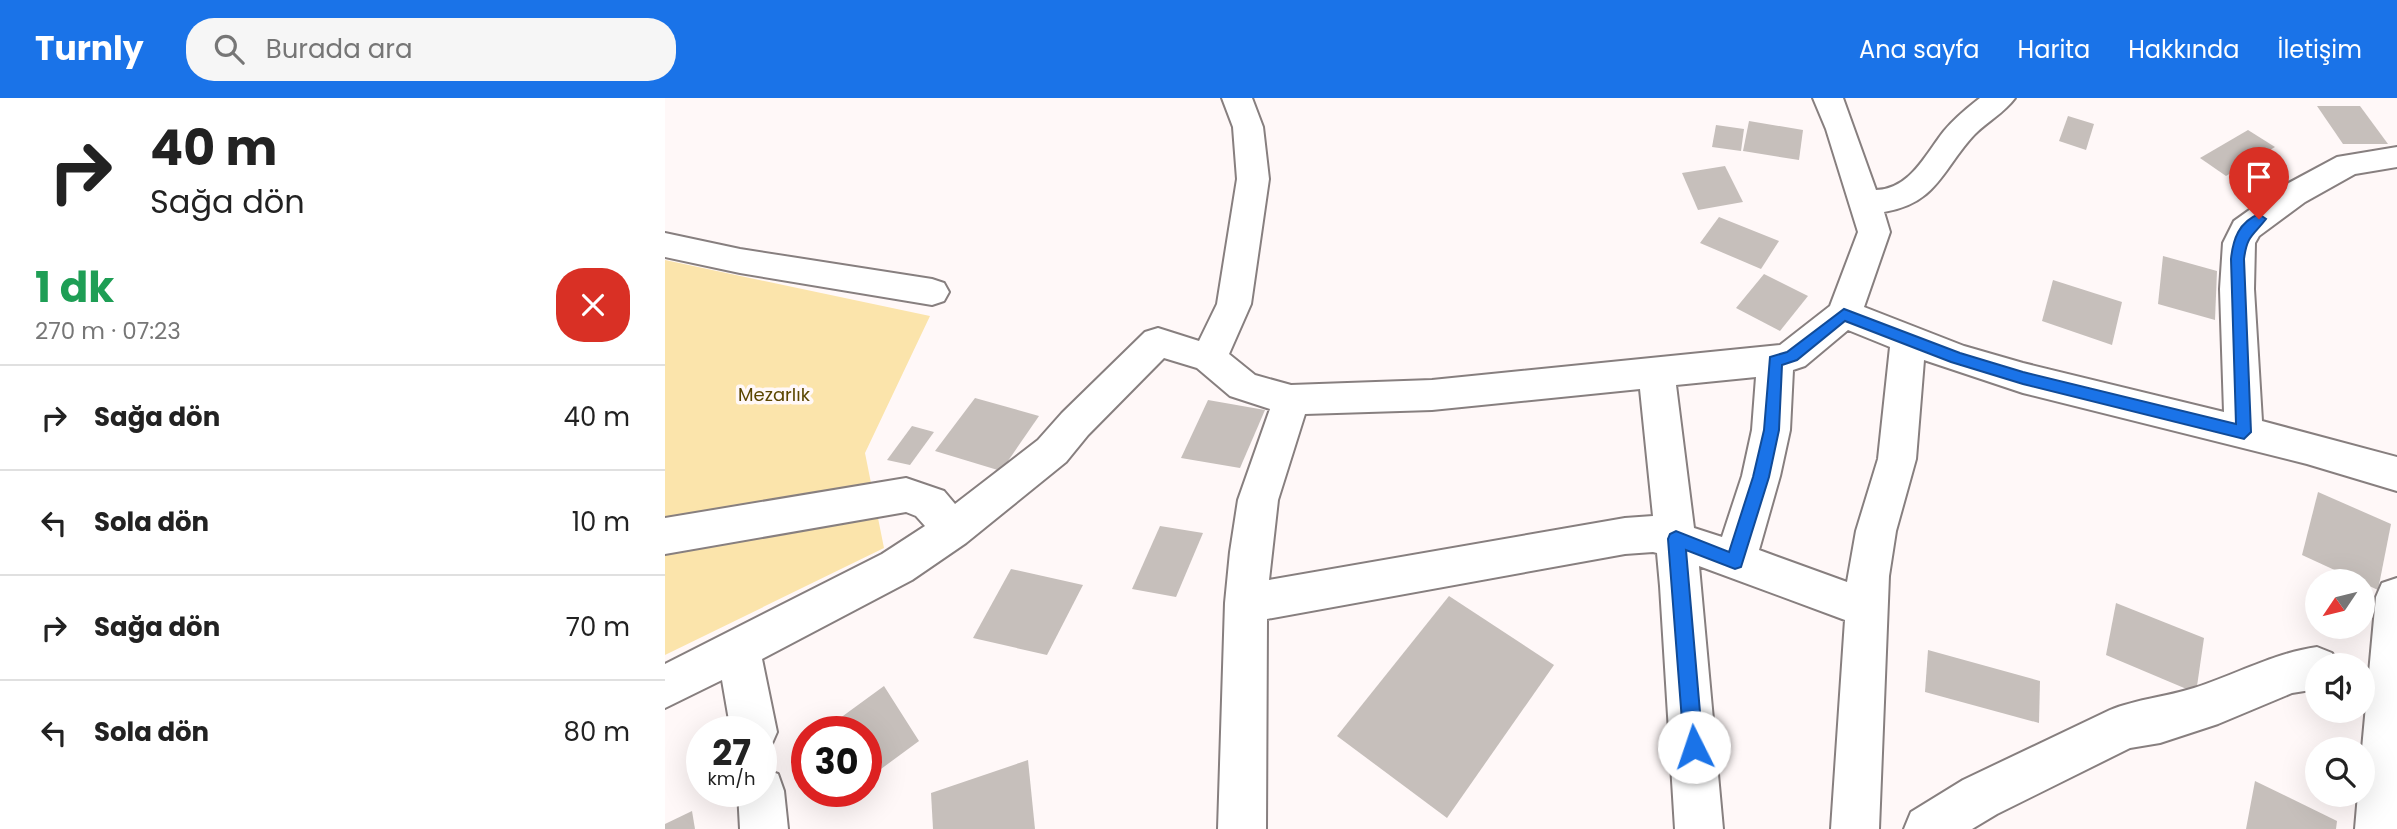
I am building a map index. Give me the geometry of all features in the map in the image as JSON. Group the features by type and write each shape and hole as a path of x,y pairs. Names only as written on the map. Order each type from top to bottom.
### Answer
{"street":[{"path":"1209,358 1234,304 1253,179 1248,127 1237,98"},
{"path":"665,687 897,567 952,530 1052,451 1075,424 1158,342 1209,358 1243,386 1291,400 1432,395 1657,375 1775,361 1792,356 1844,314 1869,216 1828,98"},
{"path":"1869,216 1887,202 1907,194 1937,167 1962,130 2000,98"},
{"path":"2244,432 2237,289 2239,243 2246,229 2294,194 2340,168 2373,159 2397,157"},
{"path":"665,245 740,261 932,292"},
{"path":"1844,314 1956,358 2023,378 2244,432 2397,474"},
{"path":"1855,829 1868,576 1876,531 1897,458 1907,339"},
{"path":"1735,562 1761,477 1771,430 1775,361"},
{"path":"1657,375 1689,666 1699,829"},
{"path":"1242,829 1246,603 1250,552 1258,500 1291,400"},
{"path":"665,536 906,495 930,503 952,530"},
{"path":"1246,603 1625,536 1653,534 1676,539 1866,608"},
{"path":"2379,829 2383,679 2397,597"},
{"path":"738,648 751,716"},
{"path":"1928,829 1980,797 2126,726 2160,721 2218,702 2291,672 2305,670"},
{"path":"762,807 764,829"}],"green space":[{"name":"Mezarlık","path":"665,260 930,316 865,453 884,548 665,655"}],"building":[{"path":"2317,106 2360,106 2388,144 2343,144"},
{"path":"2068,116 2094,124 2086,150 2059,141"},
{"path":"1749,121 1803,130 1799,160 1743,151"},
{"path":"1716,125 1744,129 1741,151 1712,147"},
{"path":"2248,130 2275,147 2226,176 2200,158"},
{"path":"1725,166 1743,202 1698,210 1682,173"},
{"path":"1719,217 1779,241 1761,269 1700,243"},
{"path":"2163,256 2217,271 2215,320 2158,304"},
{"path":"1764,274 1808,296 1780,331 1736,308"},
{"path":"2053,280 2122,302 2112,345 2042,321"},
{"path":"975,398 1039,416 1001,471 935,451"},
{"path":"1208,400 1265,410 1240,468 1181,458"},
{"path":"912,426 934,432 910,465 887,460"},
{"path":"2318,492 2391,524 2378,590 2375,589 2375,569 2332,569 2302,555"},
{"path":"1160,526 1203,533 1176,597 1132,589"},
{"path":"1011,569 1083,585 1047,655 973,638"},
{"path":"1449,596 1554,665 1447,818 1337,736"},
{"path":"2116,603 2204,638 2196,693 2106,655"},
{"path":"1928,650 2040,681 2039,723 1925,692"},
{"path":"884,686 919,741 882,768 882,716 843,716"},
{"path":"1028,760 1035,829 933,829 931,793"},
{"path":"2255,781 2337,821 2336,829 2246,829"},
{"path":"692,811 695,829 665,829 665,824"}],"route":[{"path":"1694,747 1676,539 1735,562 1761,477 1771,430 1775,361 1792,356 1844,314 1956,358 2023,378 2244,432 2237,289 2239,243 2246,229 2259,219"}]}
